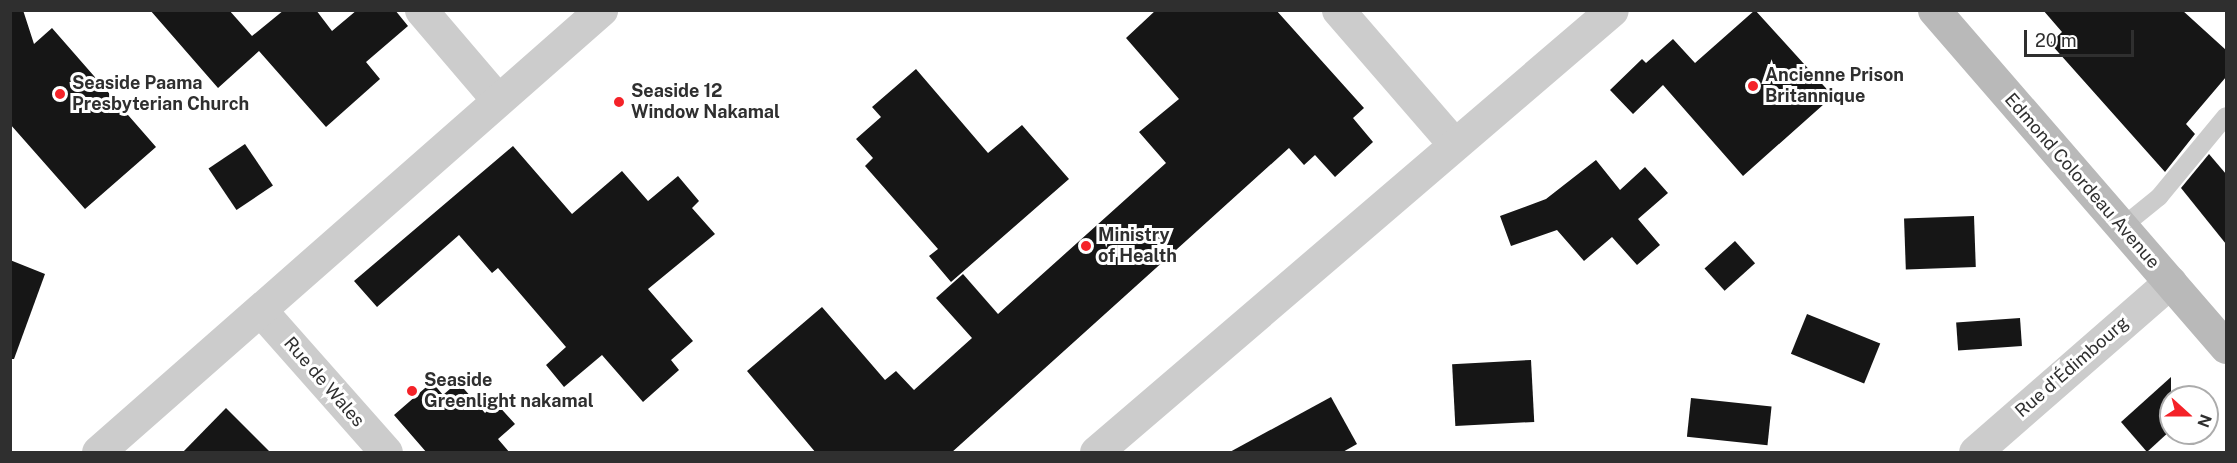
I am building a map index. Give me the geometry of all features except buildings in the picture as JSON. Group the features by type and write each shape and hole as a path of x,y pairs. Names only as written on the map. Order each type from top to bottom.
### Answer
{"street":[{"path":"422,10 498,100"},
{"path":"98,453 262,312 601,10"},
{"path":"1338,10 1454,144"},
{"path":"1096,453 1612,10"},
{"name":"Edmond Colordeau Avenue","path":"1933,12 2226,347"},
{"name":"Rue d'Édimbourg","path":"1975,453 2170,282"},
{"name":"Rue de Wales","path":"262,312 386,453"}],"lane":[{"path":"2122,227 2159,196 2226,116"}],"place":[{"name":"Ancienne Prison Britannique","path":"1753,86"},
{"name":"Seaside Paama Presbyterian Church","path":"60,94"},
{"name":"Seaside 12 Window Nakamal","path":"619,102"},
{"name":"Ministry of Health","path":"1086,246"},
{"name":"Seaside Greenlight nakamal","path":"412,391"}]}
